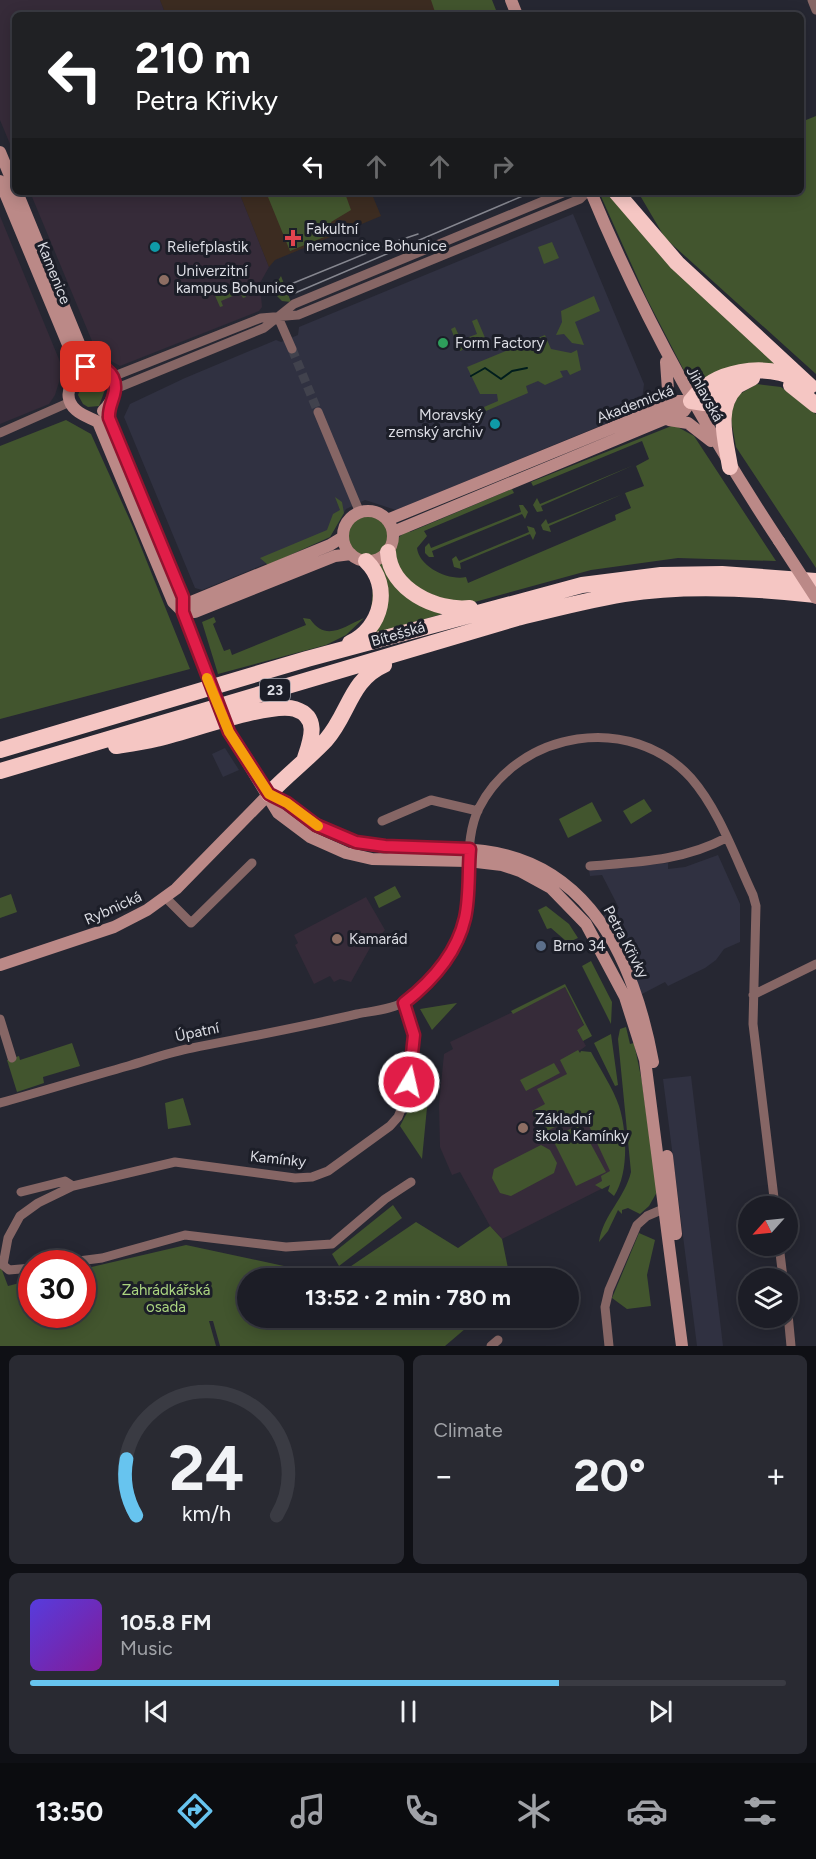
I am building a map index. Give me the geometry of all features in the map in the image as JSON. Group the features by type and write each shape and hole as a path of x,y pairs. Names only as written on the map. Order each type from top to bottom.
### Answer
{"highway":[{"path":"619,195 677,263 813,389"},
{"path":"813,389 772,370 750,370 701,388 691,401 704,403 738,384 760,376 778,379 791,385 816,405"},
{"path":"730,467 724,414 728,398 738,384"},
{"path":"388,552 389,564 394,574 406,586 430,602 460,609 510,602"},
{"path":"307,659 357,639 372,624 379,609 381,591 378,576 366,561"},
{"name":"Bítešská","path":"0,750 307,659 510,602 627,578 722,574 816,581"},
{"path":"784,577 816,576"},
{"name":"Bítešská","path":"0,771 480,629 572,605 655,591 732,589 816,597"},
{"path":"269,794 335,728 356,687 369,673 381,665 438,648 480,629"},
{"path":"32,762 156,739 284,707 300,711 311,722 313,735 304,758"}],"street":[{"path":"812,0 816,10"},
{"name":"Kamenice","path":"0,152 12,180"},
{"name":"Kamenice","path":"0,181 76,364 75,376 69,391 70,402"},
{"name":"Kamenice","path":"18,195 85,358 104,368 113,383"},
{"path":"269,794 229,732 200,658 183,612 183,597 109,418 108,405 113,383 264,328 294,304 558,195"},
{"path":"278,317 298,315 585,195"},
{"name":"Jihlavská","path":"590,195 625,272 691,401 730,467 816,597"},
{"path":"278,317 292,349"},
{"path":"652,411 666,397 668,390 665,351"},
{"path":"75,376 93,364"},
{"name":"Akademická","path":"387,520 652,411 678,401 691,401"},
{"name":"Akademická","path":"393,532 684,411 691,401"},
{"path":"0,433 70,402 76,411 98,422 173,602 183,612 195,612 334,556 351,554 366,561 379,559 388,552 393,532 387,520 375,512 360,513 348,522 344,537 351,554"},
{"path":"90,417 108,405"},
{"path":"318,412 360,513"},
{"path":"662,420 673,419 688,423 718,447"},
{"path":"183,612 191,602 330,545 344,537"},
{"path":"404,1003 433,976 458,937 465,917 469,855 477,811 496,783 523,759 564,740 601,737 651,749 681,768 700,790 726,838 755,901 753,1024 774,1196"},
{"name":"Petra Křivky","path":"269,794 278,813 295,827 310,837 346,853 378,860 469,855 520,871 550,888 576,911 600,948 626,997 640,1039 650,1084 689,1346"},
{"name":"Rybnická","path":"0,965 114,927 147,910 165,897 269,794"},
{"path":"382,821 431,800 477,811"},
{"path":"590,866 679,857 704,850 726,838"},
{"path":"165,897 191,923 252,863"},
{"path":"753,995 816,964"},
{"name":"Úpatní","path":"0,1103 189,1048 281,1032 404,1003"},
{"name":"Kamínky","path":"18,1269 9,1270 3,1265 4,1253 13,1227 28,1210 73,1186 175,1162 295,1178 312,1177 328,1171 390,1126 402,1107 412,1065 414,1035 404,1003"},
{"path":"0,1019 12,1058"},
{"path":"21,1192 65,1181 73,1186"},
{"path":"96,1259 185,1235 267,1245 320,1247 332,1244 385,1199 411,1182"},
{"path":"609,1346 605,1307 609,1290 637,1226 669,1207"},
{"name":"Petra Křivky","path":"669,1207 682,1346"},
{"path":"789,1328 791,1346"}],"shaded area":[{"path":"0,0 160,0 165,12 12,12 12,149 0,120"},
{"path":"160,0 460,0 449,12 165,12"},
{"name":"Univerzitní kampus Bohunice","path":"31,195 240,195 269,267 260,283 262,307 259,311 120,366 97,353"},
{"name":"Fakultní nemocnice Bohunice","path":"240,195 372,195 381,216 275,260 269,267"},
{"path":"573,214 644,384 641,409 396,510 365,500 346,509 330,537 202,590 195,588 124,417 130,404 276,340 281,342 298,335 299,327"},
{"path":"0,216 63,369 55,395 49,404 0,424"},
{"path":"225,748 239,770 223,777 212,754"},
{"path":"718,855 740,904 740,942 724,949 716,960 705,968 668,986 665,982 642,994 602,917 619,908 602,875 590,876 589,870 668,863 668,869 685,867"},
{"name":"Kamarád","path":"366,897 385,930 371,946 351,982 340,979 334,982 330,976 314,984 295,945 298,943 294,935"},
{"name":"Základní škola Kamínky","path":"565,987 584,1026 577,1030 586,1046 579,1051 591,1074 613,1147 609,1185 502,1239 490,1226 460,1172 452,1175 440,1147 439,1105 444,1054 453,1049 450,1042"},
{"path":"691,1076 723,1346 697,1346 663,1079"}],"green space":[{"path":"431,0 492,0 497,12 435,12"},
{"path":"816,116 816,374 665,238 640,195 804,195 804,121"},
{"path":"273,195 346,195 351,210 331,222 334,233 290,251 268,197"},
{"path":"600,195 614,195 777,363 693,388 647,299"},
{"path":"552,242 559,258 544,264 538,247"},
{"path":"281,276 291,302 282,301 277,296 274,287"},
{"path":"239,281 246,297 243,298 240,293 221,301 223,306 220,307 213,291 216,290 219,295 238,287 236,282"},
{"path":"594,296 600,311 575,322 584,345 572,343 564,334 556,335 562,322 561,311"},
{"path":"477,319 486,340 460,351 451,329 455,327 461,340 477,334 472,321"},
{"path":"545,335 551,349 571,353 577,350 581,370 570,375 567,370 560,371 563,377 545,385 538,381 526,386 528,393 486,411 484,407 498,401 497,394 480,394 467,367"},
{"path":"91,373 101,377 106,387 99,406 88,407 83,404 78,395 86,374"},
{"path":"757,384 781,387 816,414 816,568 736,447 730,414 738,395"},
{"path":"66,420 91,434 133,527 190,669 0,719 0,446"},
{"path":"674,425 694,436 776,561 678,558 591,570 471,603 447,601 408,584 391,555 399,537 409,529 410,532 512,489 514,493 424,531 427,536 417,548 423,561 444,575 466,577 468,583 616,520 615,515 631,508 625,493 644,486 636,466 649,459 642,441 533,486 531,482"},
{"path":"634,465 541,506 543,511 537,512 533,505 537,498 540,504"},
{"path":"623,494 549,526 551,532 543,530 541,525 546,519 548,524"},
{"path":"335,497 342,502 344,513 330,537 268,565 260,558 327,530 333,514 340,510"},
{"path":"519,505 523,505 528,512 525,519 522,514 432,551 434,557 429,557 425,553 425,547 429,543 431,548 521,512"},
{"path":"369,515 384,521 390,536 384,551 369,557 354,551 348,536 354,521"},
{"path":"527,526 534,528 536,533 533,540 530,534 460,563 461,569 454,567 452,559 456,556 459,561 529,532"},
{"path":"386,559 449,612 369,635 375,564"},
{"path":"214,617 216,622 213,624 224,651 230,649 232,655 306,625 303,618 310,619 322,630 329,631 364,618 346,635 326,645 218,674 202,622"},
{"path":"644,799 652,811 631,824 623,811"},
{"path":"592,802 602,821 568,838 559,819"},
{"path":"395,886 401,897 379,908 374,897"},
{"path":"11,894 17,912 0,918 0,898"},
{"path":"546,906 569,924 578,938 558,947 566,941 551,928 547,929 538,910"},
{"path":"591,961 612,1002 611,1024 582,966"},
{"path":"565,984 592,1036 583,1041 577,1030 584,1025 565,987 513,1014 511,1011"},
{"path":"457,1003 432,1030 420,1009"},
{"path":"626,1027 630,1044 634,1043 642,1082 657,1192 649,1206 640,1214 628,1208 622,1210 622,1214 618,1210 608,1231 599,1242 605,1223 624,1190 631,1172 618,1039 620,1029"},
{"path":"611,1034 618,1085 615,1086 594,1043"},
{"path":"72,1043 80,1066 43,1077 44,1083 17,1092 7,1060 19,1056 20,1060"},
{"path":"578,1050 580,1053 581,1051 591,1052 613,1092 622,1116 625,1140 624,1164 619,1187 614,1196 608,1191 610,1185 602,1189 595,1185 602,1181 601,1176 610,1171 583,1113 543,1133 532,1111 545,1104 537,1089 567,1074 560,1060"},
{"path":"554,1063 560,1073 526,1091 520,1080"},
{"path":"431,1066 422,1159 400,1126 411,1105 418,1073"},
{"path":"183,1098 191,1125 168,1129 165,1103"},
{"path":"580,1124 606,1172 576,1186 552,1138"},
{"path":"541,1145 550,1150 557,1163 554,1173 511,1196 500,1193 492,1178 494,1169"},
{"path":"393,1205 402,1218 339,1266 332,1254"},
{"name":"Zahrádkářská osada","path":"416,1222 458,1248 490,1226 502,1239 508,1268 348,1268"},
{"path":"639,1233 655,1240 647,1275 651,1306 627,1309 612,1298"},
{"name":"Zahrádkářská osada","path":"186,1245 293,1268 237,1268 237,1328 466,1328 445,1346 220,1346 213,1321 209,1321 216,1346 0,1346 0,1265 8,1286 18,1283 18,1328 96,1328 96,1266"}],"waterway":[{"path":"471,376 485,368 501,379 512,371 527,368"}],"tunnel":[{"path":"292,349 318,412"}],"tram line":[{"path":"295,293 525,195"},
{"path":"291,284 418,234"}],"slow traffic":[{"path":"207,678 229,732 269,794 287,803 318,826"}],"place":[{"name":"Fakultní nemocnice Bohunice","path":"293,238"},
{"name":"Reliefplastik","path":"155,247"},
{"name":"Univerzitní kampus Bohunice","path":"164,280"},
{"name":"Form Factory","path":"443,343"},
{"name":"Moravský zemský archiv","path":"495,424"},
{"name":"Kamarád","path":"337,939"},
{"name":"Brno 34","path":"541,946"},
{"name":"Základní škola Kamínky","path":"523,1128"}],"route":[{"path":"86,367 93,364 100,366 112,377 115,389 108,405 109,418 183,597 183,612 229,732 269,794 287,803 316,825 356,842 385,846 470,849 465,917 458,937 450,953 433,976 421,990 404,1003 414,1035 409,1082"}]}
